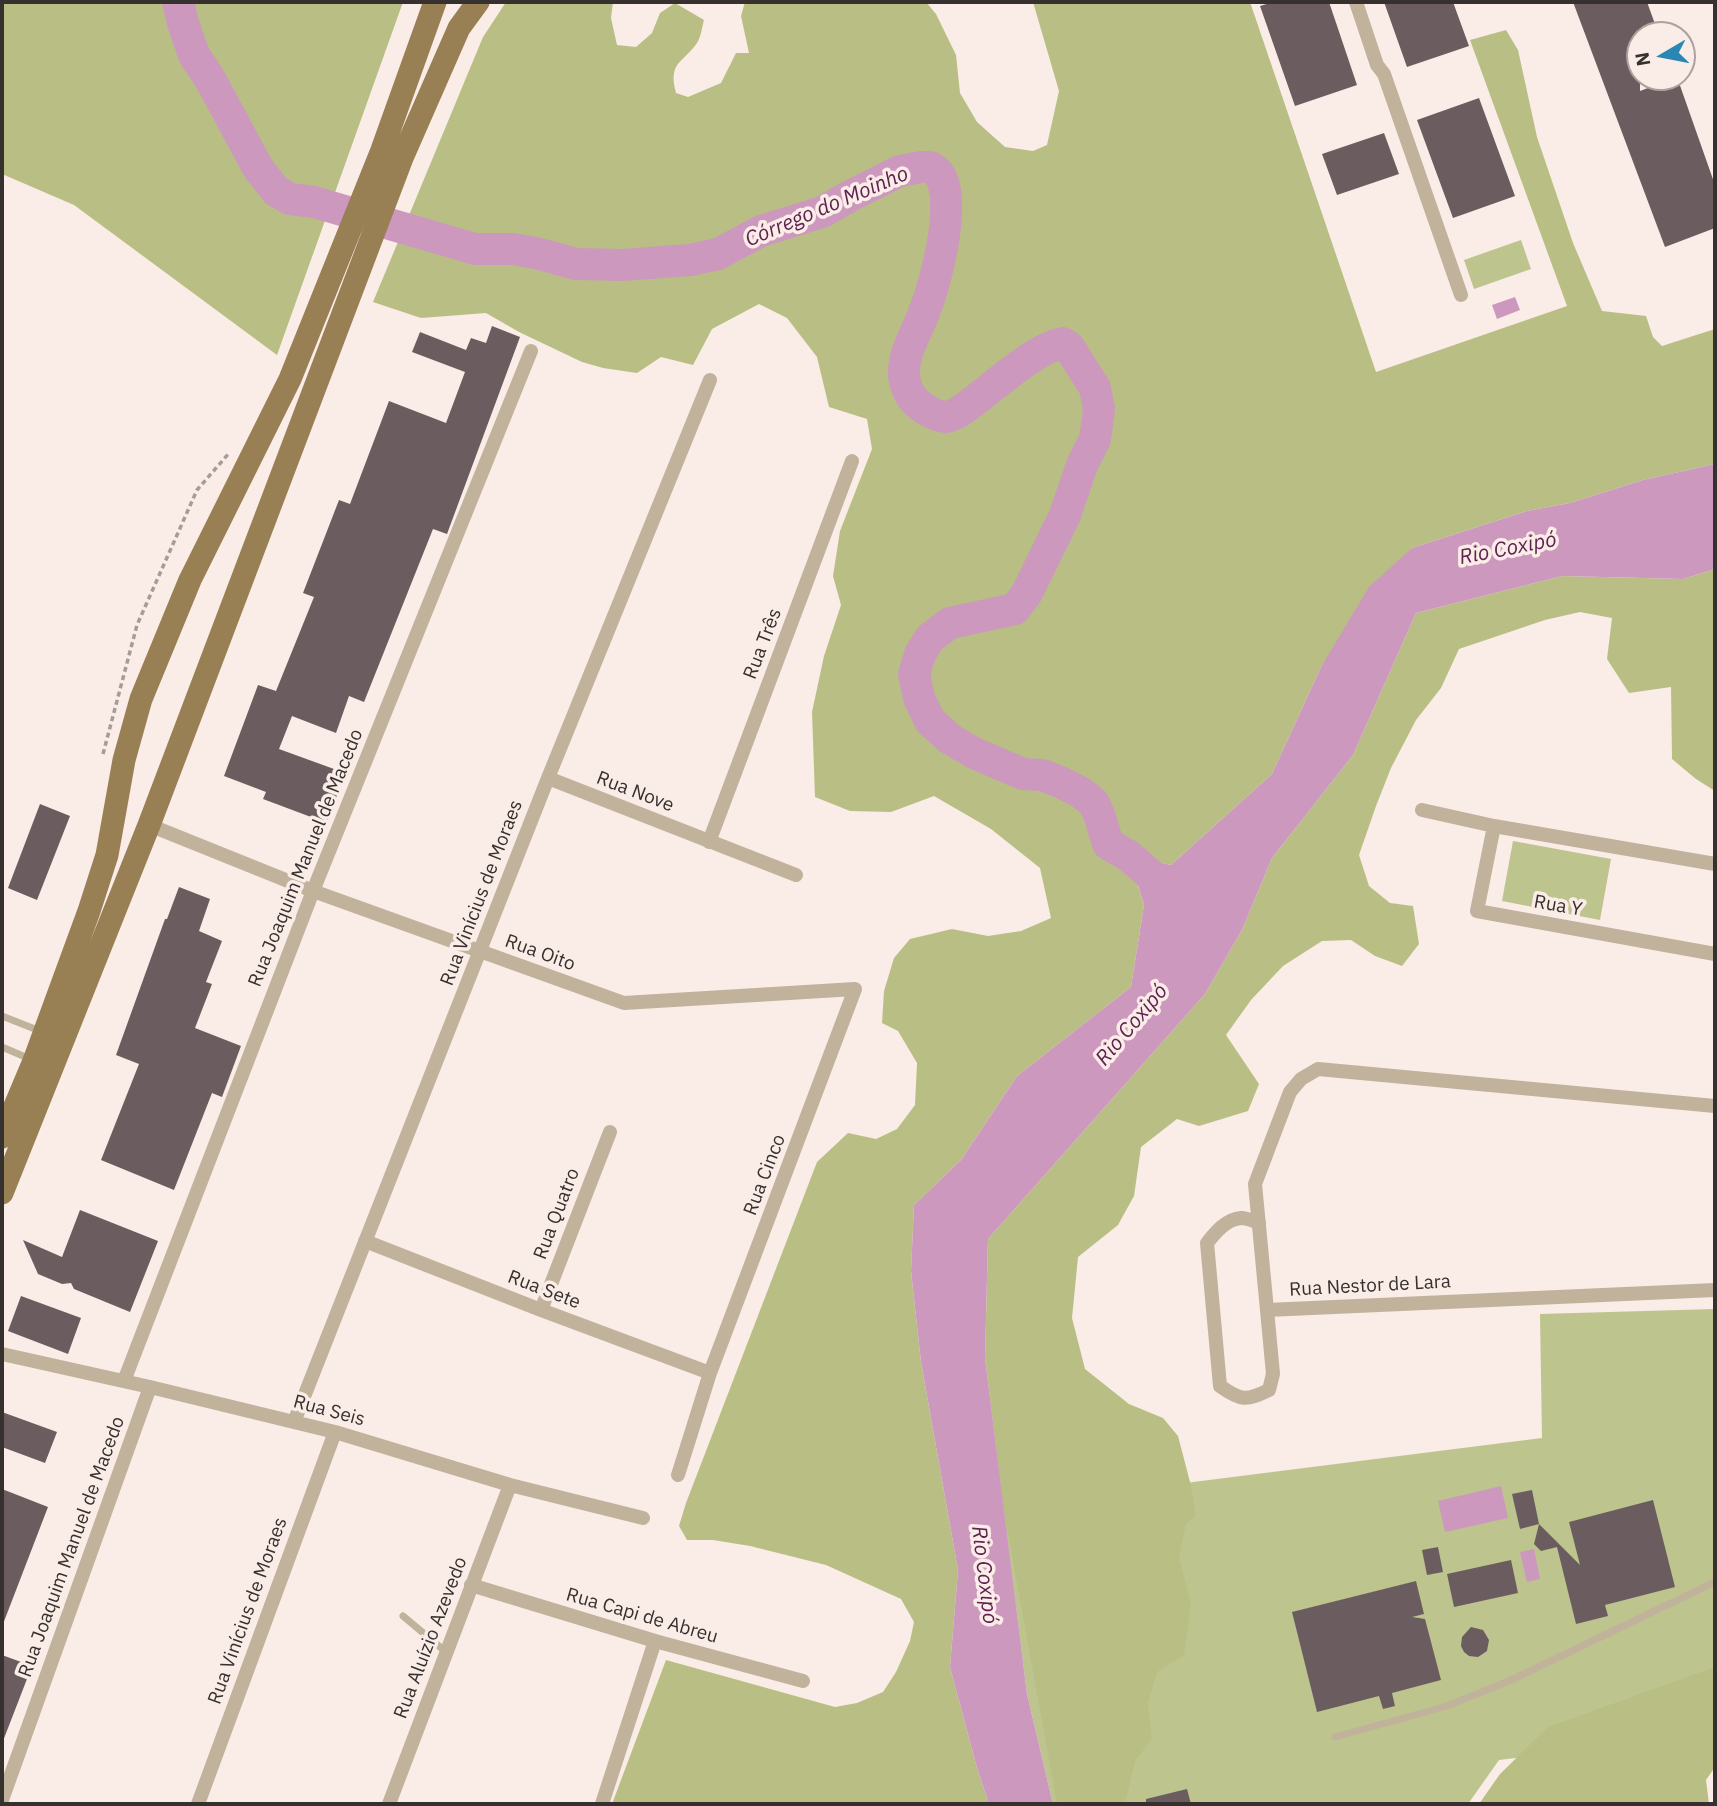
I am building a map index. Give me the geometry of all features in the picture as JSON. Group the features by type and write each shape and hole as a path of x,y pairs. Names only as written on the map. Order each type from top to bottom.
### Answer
{"main road":[{"path":"2,1193 149,825 345,306 435,2"},
{"path":"2,1138 34,1061 89,911 107,855 124,760 141,699 190,580 290,379 324,291 392,154 459,28 478,2"}],"street":[{"path":"1356,2 1461,295"},
{"name":"Rua Joaquim Manuel de Macedo","path":"124,1381 313,891 531,351"},
{"name":"Rua Vinícius de Moraes","path":"294,1422 548,778 710,380"},
{"name":"Rua Três","path":"709,842 852,461"},
{"name":"Rua Nove","path":"548,778 796,875"},
{"path":"1422,810 1494,826 1715,864"},
{"name":"Rua Oito","path":"149,825 313,891 624,1003 855,989"},
{"name":"Rua Y","path":"1494,826 1478,911 1715,954"},
{"name":"Rua Cinco","path":"678,1475 710,1373 855,989"},
{"name":"Rua Nestor de Lara","path":"1715,1106 1318,1069 1301,1079 1290,1092 1255,1184 1267,1310 1715,1290"},
{"name":"Rua Quatro","path":"541,1310 610,1132"},
{"path":"1259,1223 1240,1218 1228,1222 1216,1231 1207,1243 1220,1386 1236,1397 1252,1398 1269,1390 1273,1374 1267,1310"},
{"name":"Rua Sete","path":"365,1241 710,1373"},
{"name":"Rua Seis","path":"2,1354 335,1432 510,1485 643,1518"},
{"name":"Rua Joaquim Manuel de Macedo","path":"2,1800 150,1387"},
{"name":"Rua Vinícius de Moraes","path":"198,1804 335,1432"},
{"name":"Rua Aluízio Azevedo","path":"389,1804 510,1485"},
{"name":"Rua Capi de Abreu","path":"471,1585 655,1641 803,1681"},
{"path":"602,1804 655,1641"}],"lane":[{"path":"2,1016 44,1032"},
{"path":"2,1047 34,1061"},
{"path":"1335,1737 1447,1706 1509,1681 1715,1582"},
{"path":"403,1616 446,1652"}],"green space":[{"path":"2,2 403,2 277,355 74,205 2,174"},
{"path":"506,2 613,2 611,18 617,45 636,47 652,33 660,13 675,3 704,20 698,41 675,69 676,93 688,97 721,83 736,53 749,53 741,16 745,2 926,2 936,14 956,55 960,93 977,122 1005,147 1033,151 1047,145 1059,91 1033,2 1250,2 1376,372 1567,306 1470,40 1506,30 1518,50 1537,137 1573,243 1602,311 1646,316 1653,337 1662,346 1715,329 1715,464 1643,480 1570,503 1527,511 1412,548 1321,667 1272,774 1171,865 1129,857 1144,905 1131,987 1017,1076 961,1160 914,1205 911,1271 921,1362 958,1570 950,1667 989,1804 612,1804 666,1660 835,1707 857,1703 883,1692 896,1672 910,1641 914,1622 901,1599 826,1565 750,1546 713,1540 687,1540 679,1526 817,1162 848,1133 876,1139 897,1129 915,1105 917,1063 898,1031 882,1023 884,991 894,958 910,939 952,929 988,936 1021,931 1051,918 1040,868 991,829 934,796 891,812 850,811 815,797 812,712 824,656 841,605 833,576 840,531 872,449 867,419 829,407 817,357 787,318 759,304 712,329 693,365 661,357 637,373 582,362 486,313 421,318 373,302 483,37"},
{"path":"1521,240 1531,269 1474,289 1464,260"},
{"path":"1715,569 1715,791 1672,759 1671,687 1629,693 1607,659 1612,618 1580,612 1545,620 1459,649 1441,688 1416,720 1391,768 1359,855 1369,886 1390,903 1413,906 1419,944 1402,966 1375,956 1351,940 1322,941 1283,966 1251,1000 1226,1035 1259,1084 1248,1111 1199,1126 1177,1119 1141,1147 1134,1196 1118,1225 1078,1257 1072,1318 1085,1369 1129,1404 1163,1418 1178,1436 1196,1515 1186,1524 1179,1557 1191,1604 1184,1655 1157,1672 1148,1703 1152,1739 1135,1761 1126,1800 1128,1804 1057,1804 1003,1506 985,1358 988,1239 1205,994 1242,930 1272,858 1353,755 1416,613 1562,576 1683,579"},
{"path":"1513,841 1611,859 1600,920 1502,901"},
{"path":"1715,1309 1715,1734 1499,1760 1468,1804 1053,1804 1027,1694 1003,1506 1542,1438 1540,1314"},
{"path":"1715,1667 1715,1767 1706,1780 1709,1804 1479,1804 1500,1774 1548,1727"}],"water":[{"path":"1515,297 1520,310 1497,319 1492,305"},
{"name":"Rio Coxipó","path":"1715,464 1715,569 1683,579 1562,576 1416,613 1353,755 1272,858 1242,930 1205,994 988,1239 985,1358 1027,1694 1053,1804 989,1804 950,1667 958,1570 921,1362 911,1271 914,1205 961,1160 1017,1076 1131,987 1144,905 1129,856 1171,865 1272,774 1321,667 1369,587 1412,548 1527,511 1570,503 1643,480"},
{"path":"1501,1486 1508,1518 1445,1532 1438,1501"},
{"path":"1534,1549 1540,1579 1527,1582 1520,1552"}],"building":[{"path":"1273,2 1329,2 1357,85 1295,106 1260,6"},
{"path":"1384,2 1453,2 1469,46 1407,67"},
{"path":"1573,2 1647,2 1654,21 1626,21 1626,91 1682,91 1715,185 1715,228 1665,247"},
{"path":"1479,98 1515,196 1453,218 1417,120"},
{"path":"1384,133 1399,174 1337,195 1322,154"},
{"path":"492,326 520,337 447,534 433,529 364,702 349,696 336,733 292,716 279,749 345,773 327,823 263,799 266,792 224,776 258,685 276,691 314,597 303,593 339,500 350,504 389,401 446,423 465,372 412,352 420,332 466,350 471,338 486,343"},
{"path":"40,804 70,816 37,900 8,888"},
{"path":"179,887 210,899 199,931 222,941 206,982 212,984 195,1028 241,1046 222,1097 212,1093 174,1190 101,1160 139,1064 116,1055"},
{"path":"80,1210 158,1241 130,1312 74,1289 71,1283 62,1284 38,1274 23,1240 62,1257"},
{"path":"21,1296 81,1318 68,1354 8,1331"},
{"path":"2,1412 57,1432 45,1463 2,1447"},
{"path":"2,1489 48,1507 3,1624 2,1624"},
{"path":"1532,1490 1539,1524 1520,1529 1512,1494"},
{"path":"1653,1500 1675,1587 1605,1605 1608,1616 1576,1624 1557,1547 1541,1551 1534,1544 1539,1524 1580,1565 1569,1522"},
{"path":"1438,1547 1443,1572 1427,1575 1422,1550"},
{"path":"1511,1560 1518,1593 1454,1607 1447,1574"},
{"path":"1416,1581 1424,1614 1412,1617 1425,1619 1441,1680 1392,1693 1395,1706 1383,1709 1379,1696 1317,1712 1292,1612"},
{"path":"1471,1627 1483,1630 1489,1640 1487,1651 1478,1657 1469,1656 1461,1646 1462,1637"},
{"path":"2,1655 32,1666 3,1741 2,1741"},
{"path":"1187,1789 1191,1804 1146,1804 1146,1799"}],"waterway":[{"name":"Córrego do Moinho","path":"178,2 194,55 258,168 276,191 290,199 314,202 475,249 513,249 576,264 623,265 690,260 718,254 761,231 822,212 900,171 921,167 931,167 936,171 944,187 946,204 943,244 933,284 904,367 904,378 912,398 933,413 942,417 950,416 1031,358 1063,343 1069,347 1095,388 1099,409 1095,439 1082,465 1065,515 1027,593 1015,609 950,623 930,638 920,654 914,674 919,698 930,721 950,739 974,753 1023,774 1042,775 1080,792 1093,802 1108,844 1129,856 1161,884"}]}
